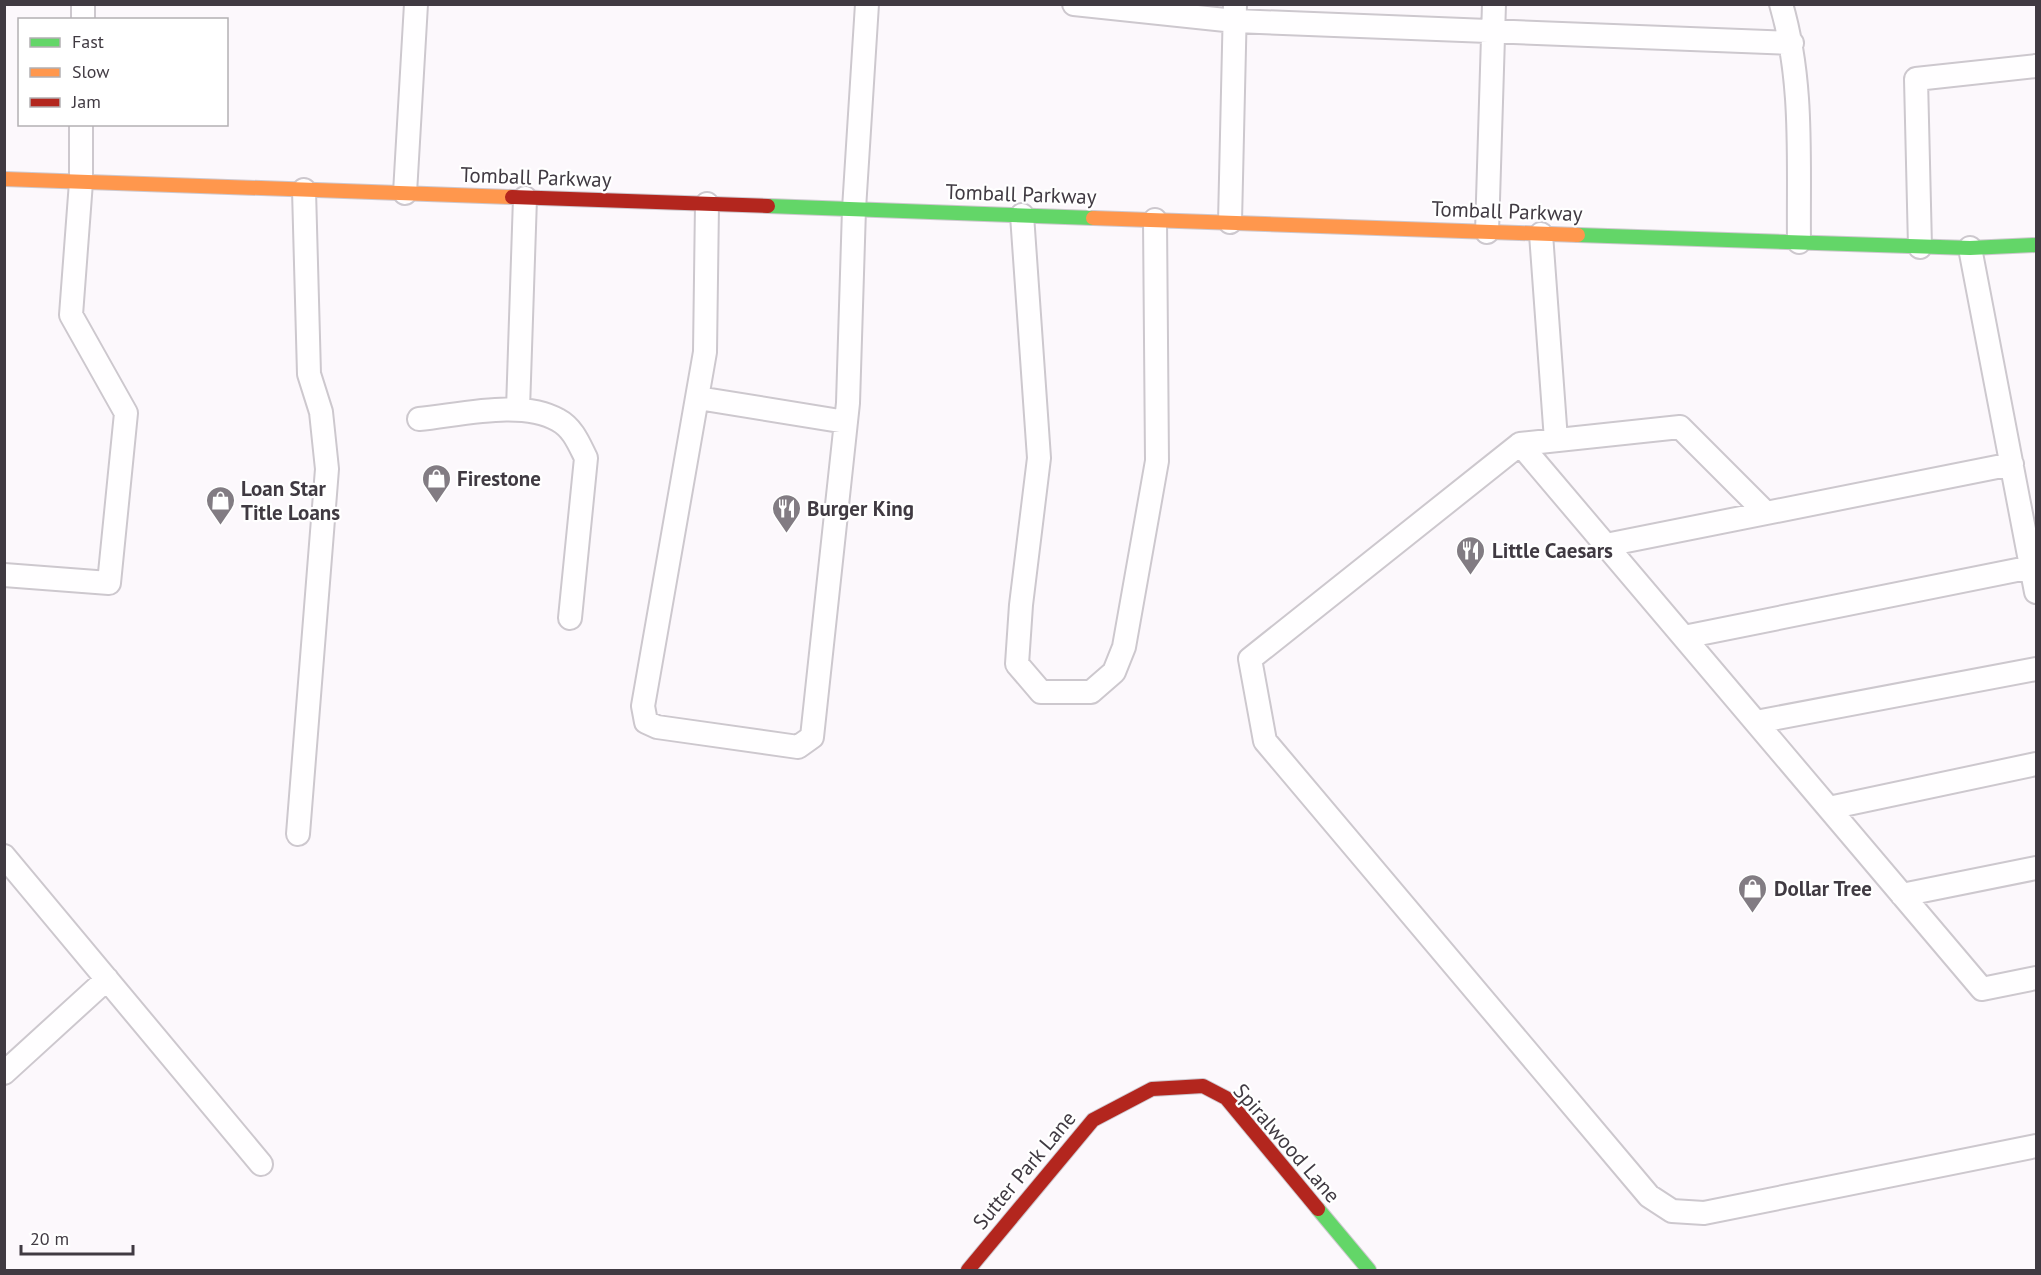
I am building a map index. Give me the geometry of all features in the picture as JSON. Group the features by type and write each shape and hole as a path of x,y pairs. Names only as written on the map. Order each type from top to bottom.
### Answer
{"main road":[{"name":"Tomball Parkway","path":"4,179 1970,248 2037,245"},
{"name":"Spiralwood Lane","path":"1152,1089 1203,1086 1226,1098 1369,1270"},
{"name":"Sutter Park Lane","path":"968,1270 1093,1120 1152,1089"}],"lane":[{"path":"405,193 416,4"},
{"path":"707,204 705,352 643,706 646,722 657,727 798,747 812,737 846,422 854,209 867,4"},
{"path":"1074,4 1235,13 1494,33 1792,43"},
{"path":"1486,232 1494,4"},
{"path":"1781,4 1792,43 1798,97 1799,242"},
{"path":"1230,222 1235,13"},
{"path":"1920,246 1916,79 2037,66"},
{"path":"4,575 109,583 126,413 71,315 81,182 81,126"},
{"path":"298,834 327,469 321,412 309,374 304,190"},
{"path":"518,409 525,198"},
{"path":"1022,215 1040,458 1021,605 1017,664 1041,692 1090,692 1114,672 1124,647 1157,461 1155,220"},
{"path":"1542,234 1556,440"},
{"path":"1970,248 2037,592"},
{"path":"698,398 846,422"},
{"path":"419,419 518,409 558,420 574,434 586,458 570,618"},
{"path":"1766,513 1680,427 1520,444 1250,659 1265,741 1649,1196 1672,1211 1704,1214 2037,1146"},
{"path":"1520,444 1982,989 2037,978"},
{"path":"1606,545 2012,464"},
{"path":"1684,637 2032,567"},
{"path":"1756,722 2037,669"},
{"path":"1828,808 2037,764"},
{"path":"4,856 261,1164"},
{"path":"1902,895 2037,868"},
{"path":"4,1073 107,979"}],"traffic: fast":[{"path":"768,206 1093,218"},
{"path":"1578,235 1970,248 2036,245"},
{"path":"1318,1209 1369,1270"}],"traffic: slow":[{"path":"4,179 512,197"},
{"path":"1093,218 1578,235"}],"traffic: jam":[{"path":"512,197 768,206"},
{"path":"968,1270 1093,1120 1152,1089 1203,1086 1226,1098 1318,1209"}],"place":[{"name":"Firestone","path":"436,504"},
{"name":"Loan Star Title Loans","path":"220,526"},
{"name":"Burger King","path":"786,534"},
{"name":"Little Caesars","path":"1471,576"},
{"name":"Dollar Tree","path":"1753,914"}]}
